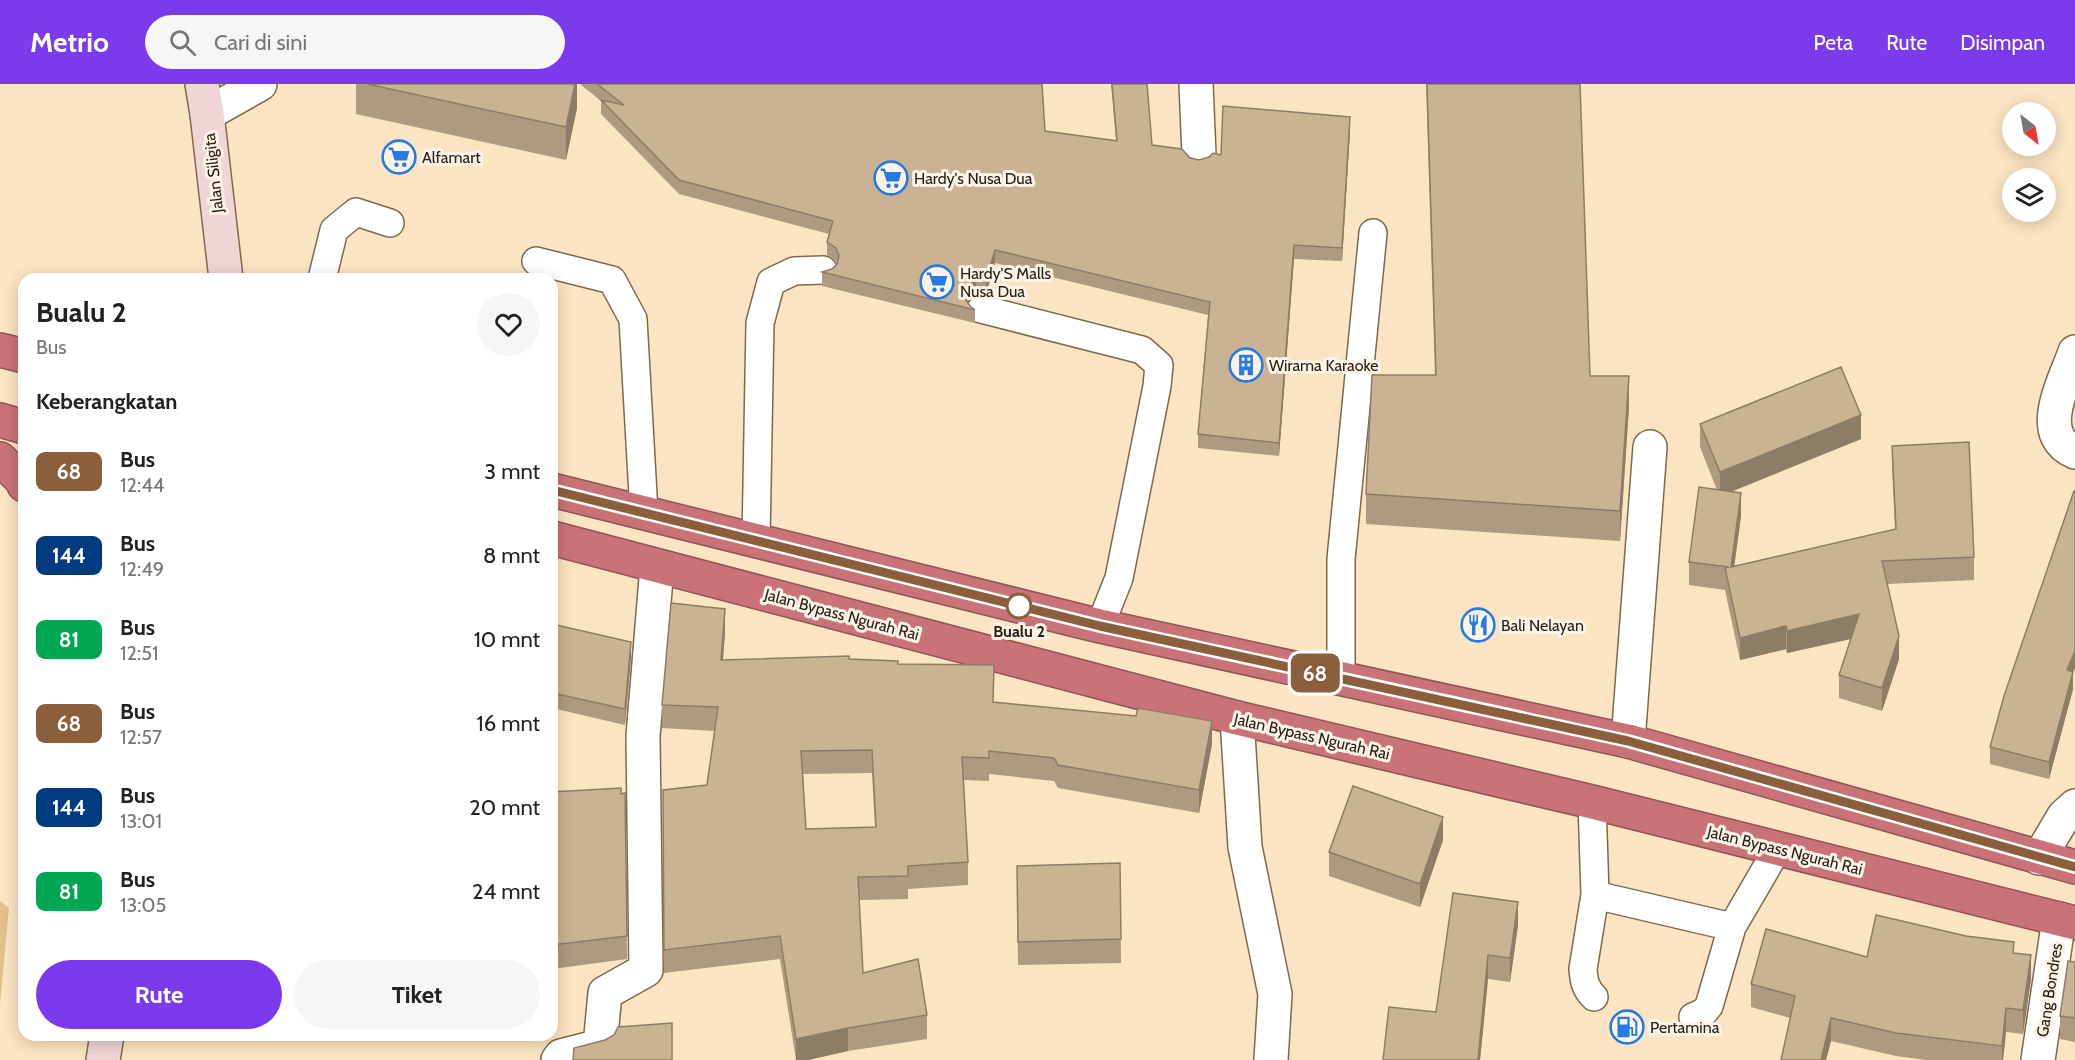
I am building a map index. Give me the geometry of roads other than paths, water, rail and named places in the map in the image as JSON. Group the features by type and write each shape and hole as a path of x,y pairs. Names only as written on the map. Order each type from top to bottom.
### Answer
{"highway":[{"path":"0,350 18,354"},
{"path":"0,420 18,425"},
{"path":"0,459 18,476"},
{"path":"558,492 1100,626 1628,741 2059,864"},
{"name":"Jalan Bypass Ngurah Rai","path":"558,540 1237,718 1592,802 2067,921"}],"main road":[{"name":"Jalan Siligita","path":"205,99 219,227 221,273"}],"street":[{"path":"205,99 260,84"},
{"path":"1196,84 1199,155"},
{"path":"2075,352 2054,413 2056,434 2064,447 2075,452"},
{"path":"1628,741 1650,447"},
{"path":"558,1060 561,1056 600,1046 605,993 646,970 643,736 657,566"},
{"path":"1237,718 1245,848 1275,994 1271,1060"},
{"path":"2059,864 2064,816 2075,808"},
{"path":"2059,864 2075,823"},
{"name":"Gang Bondres","path":"2038,1060 2067,921"}],"lane":[{"path":"323,273 334,230 347,218 356,212 390,223"},
{"path":"1341,679 1341,559 1373,233"},
{"path":"536,261 612,280 633,319 644,513"},
{"path":"756,540 760,323 771,282 794,271 823,270"},
{"path":"981,309 1142,350 1159,365 1157,386 1119,578 1100,626"},
{"path":"1592,802 1595,895 1583,969 1587,990 1594,997"},
{"path":"1693,1017 1704,1012 1709,1006 1732,927 1778,848"},
{"path":"1595,895 1732,927"}],"place":[{"name":"Alfamart","path":"399,157"},
{"name":"Hardy's Nusa Dua","path":"891,178"},
{"name":"Hardy'S Malls Nusa Dua","path":"937,282"},
{"name":"Wirama Karaoke","path":"1246,365"},
{"name":"Bualu 2","path":"1019,606"},
{"name":"Bali Nelayan","path":"1478,625"},
{"name":"Pertamina","path":"1627,1027"}]}
